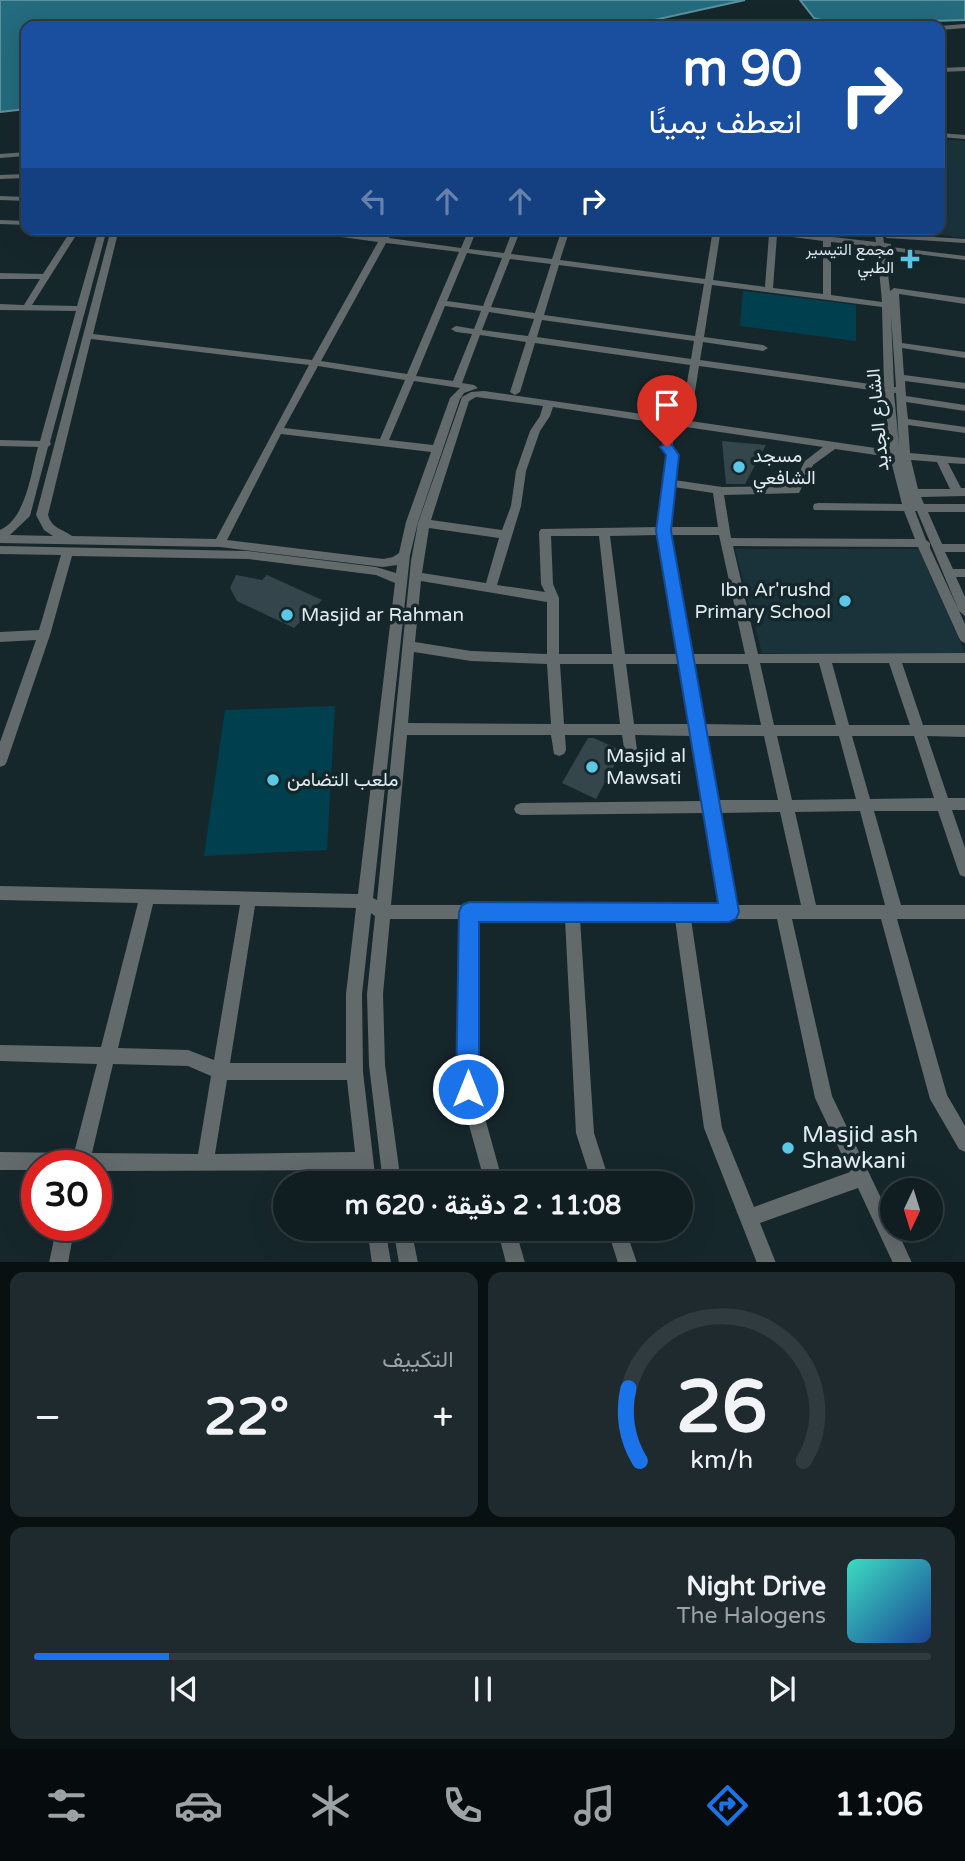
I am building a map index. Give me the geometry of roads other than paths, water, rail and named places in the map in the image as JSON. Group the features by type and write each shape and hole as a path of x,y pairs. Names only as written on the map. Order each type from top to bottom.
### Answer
{"street":[{"path":"945,28 965,26"},
{"path":"945,70 965,69"},
{"path":"945,135 965,137"},
{"path":"0,157 21,155"},
{"path":"0,157 21,156"},
{"path":"0,175 11,158"},
{"path":"0,175 21,176"},
{"path":"0,198 21,199"},
{"path":"0,222 21,223"},
{"path":"26,308 72,235"},
{"path":"34,550 24,540 24,516 101,235"},
{"path":"24,540 42,515 113,235"},
{"path":"364,235 507,257 887,305"},
{"path":"383,443 471,235"},
{"path":"390,1171 377,1065 375,994 409,646 408,584 404,555 412,522 437,449 515,235"},
{"path":"515,392 564,235"},
{"path":"716,235 695,363 681,420 670,431 667,447 672,455 663,531 729,912"},
{"path":"769,290 773,235"},
{"path":"796,235 827,239 914,238 918,235"},
{"path":"931,235 965,242"},
{"path":"219,543 278,430 386,237"},
{"path":"827,239 827,298"},
{"path":"885,239 965,258"},
{"name":"الشارع الجديد","path":"885,239 894,291 898,345 900,377 897,393 902,421 900,453 914,493 915,508 938,548 965,611"},
{"name":"الشارع الجديد","path":"885,239 887,305 897,393 900,453 924,543 965,638"},
{"path":"0,276 46,277"},
{"path":"894,291 965,300"},
{"path":"442,303 763,348"},
{"path":"0,307 82,309"},
{"path":"456,329 897,393 965,408"},
{"path":"87,340 314,366 459,388 515,392 832,446 900,453"},
{"path":"898,345 965,355"},
{"path":"900,377 965,387"},
{"path":"364,1171 355,1072 354,994 364,901 408,584 424,523 467,396 484,394 965,461"},
{"path":"490,587 516,506 521,471 535,431 545,416 549,403"},
{"path":"902,421 965,430"},
{"path":"51,425 65,424"},
{"path":"278,430 437,449"},
{"path":"0,443 46,444"},
{"path":"669,483 718,490 795,490 809,463 832,446"},
{"path":"940,458 961,492"},
{"path":"718,490 726,537 810,912"},
{"path":"914,493 961,492"},
{"path":"818,506 965,508"},
{"path":"42,515 44,523 51,530 78,540"},
{"path":"1,544 24,516"},
{"path":"424,523 506,535"},
{"path":"604,531 630,750"},
{"path":"559,750 553,659 553,598 547,584 545,532 663,531 726,537 924,543"},
{"path":"1,544 24,540 219,543 346,562 385,573 408,584 490,587 553,598"},
{"path":"1,544 34,550 235,554 346,562 383,563 396,561 404,555"},
{"path":"938,548 965,548"},
{"path":"0,761 44,635 68,551"},
{"path":"948,573 965,573"},
{"path":"0,637 44,635"},
{"path":"409,646 471,656 553,659 965,658"},
{"path":"894,658 965,870"},
{"path":"824,659 865,805 939,1098 965,1143"},
{"path":"400,729 965,731"},
{"path":"521,808 965,804"},
{"path":"0,893 364,901 383,912 965,912"},
{"path":"83,1150 147,896"},
{"path":"205,1163 249,898"},
{"path":"469,912 468,1089 491,1171"},
{"path":"572,912 584,1133 597,1171"},
{"path":"682,912 713,1128 767,1262"},
{"path":"783,912 824,1098 903,1262"},
{"path":"0,1053 188,1058 220,1071 355,1072"},
{"path":"0,1161 21,1162"},
{"path":"112,1163 362,1161"},
{"path":"751,1217 863,1177"},
{"path":"58,1262 63,1241"},
{"path":"378,1241 382,1262"},
{"path":"405,1241 409,1262"},
{"path":"510,1241 516,1262"},
{"path":"621,1241 628,1262"}],"place":[{"name":"مجمع التيسير الطبي","path":"910,259"},
{"name":"مسجد الشافعي","path":"739,467"},
{"name":"Ibn Ar'rushd Primary School","path":"845,601"},
{"name":"Masjid ar Rahman","path":"287,615"},
{"name":"Masjid al Mawsati","path":"592,767"},
{"name":"ملعب التضامن","path":"273,780"},
{"name":"Masjid ash Shawkani","path":"788,1148"}]}
